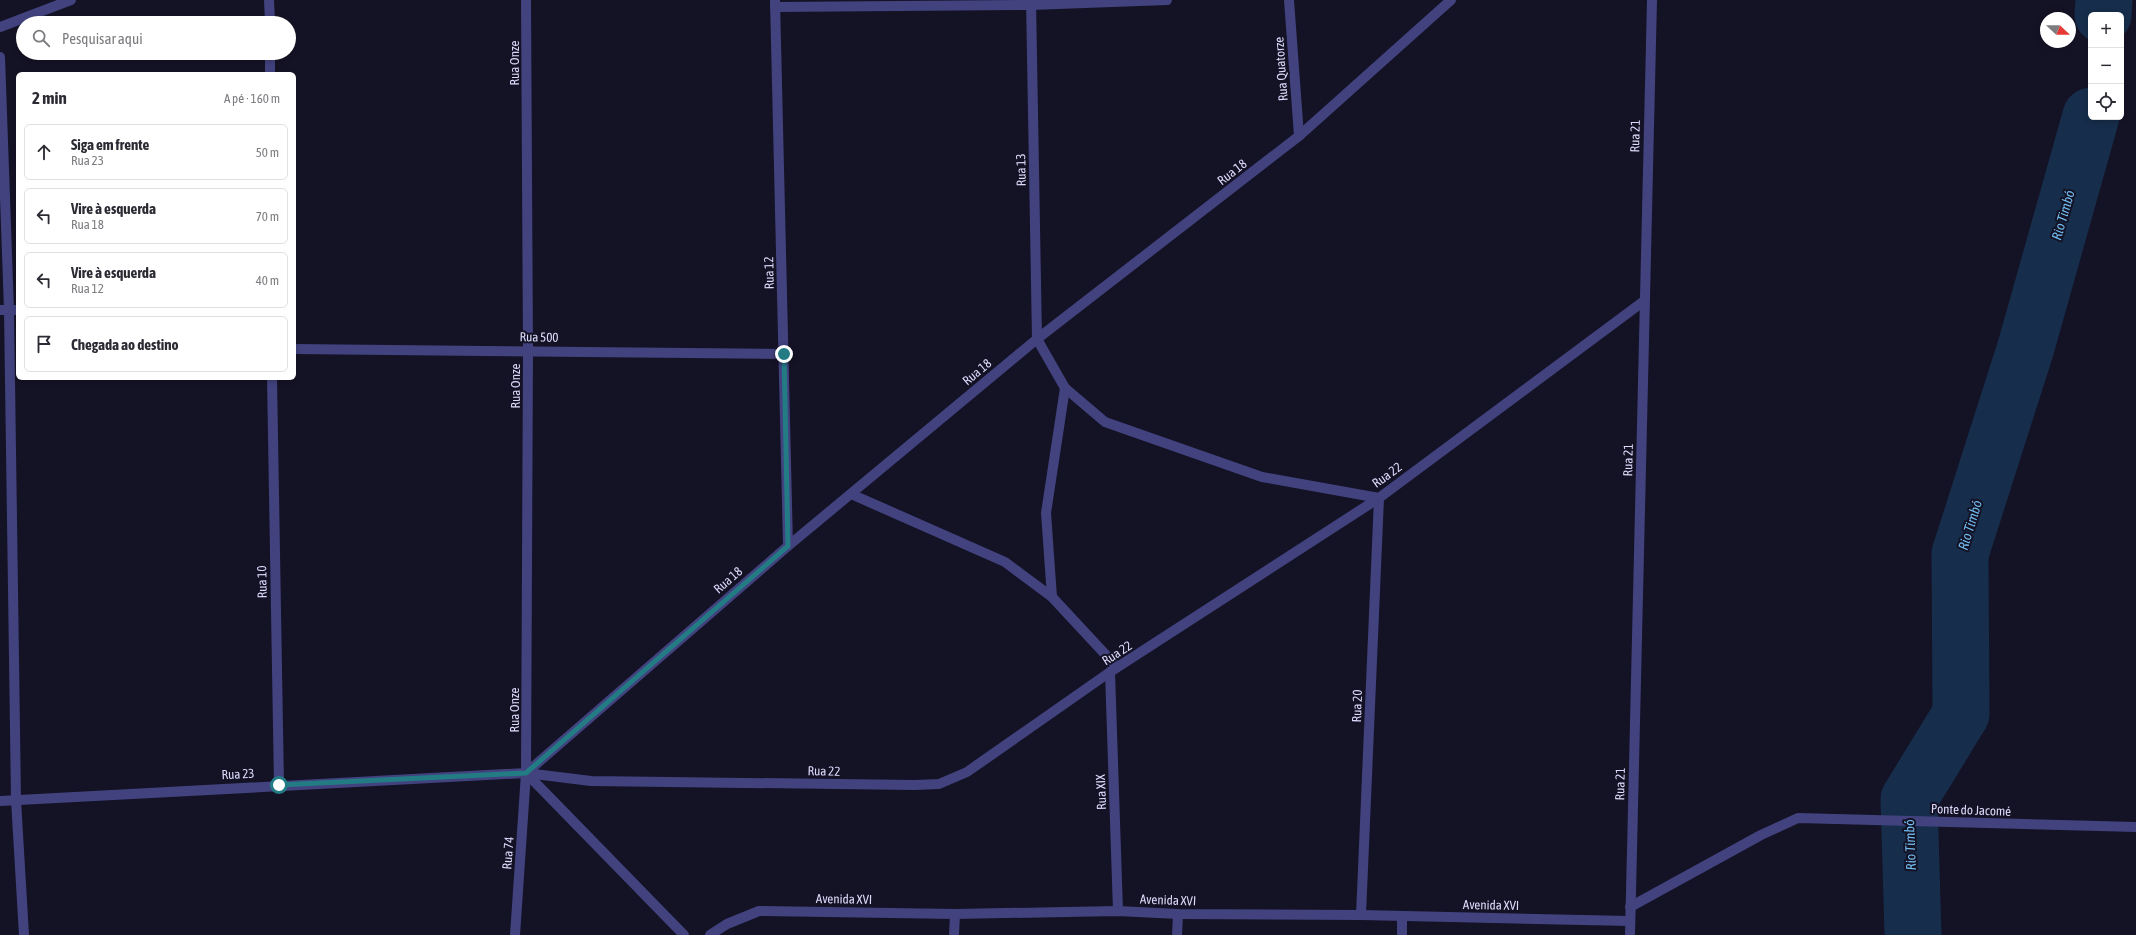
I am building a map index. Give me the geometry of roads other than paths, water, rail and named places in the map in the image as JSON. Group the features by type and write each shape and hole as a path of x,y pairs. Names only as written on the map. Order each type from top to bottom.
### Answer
{"street":[{"path":"29,16 71,0"},
{"path":"270,0 270,16"},
{"name":"Rua Onze","path":"526,0 528,350 526,773"},
{"path":"775,4 1167,0"},
{"name":"Rua Quatorze","path":"1289,0 1299,136"},
{"name":"Rua 18","path":"526,773 788,546 1037,339 1299,136 1451,0"},
{"name":"Rua 21","path":"1630,935 1652,0"},
{"name":"Rua 13","path":"1031,2 1037,339"},
{"name":"Rua 12","path":"775,4 788,546"},
{"path":"0,27 16,21"},
{"path":"0,57 9,310 16,800 24,935"},
{"path":"270,60 270,72"},
{"name":"Rua 22","path":"526,773 592,780 915,785 939,784 967,772 1114,670 1379,498 1644,301"},
{"path":"1037,339 1065,388 1105,422 1262,478 1379,498"},
{"name":"Rua 500","path":"296,349 528,350 784,354"},
{"name":"Rua 10","path":"272,380 279,785"},
{"path":"1052,596 1046,513 1065,388"},
{"path":"851,494 1005,562 1052,596 1114,670"},
{"name":"Rua 20","path":"1361,915 1379,498"},
{"name":"Rua XIX","path":"1114,670 1118,911"},
{"path":"526,773 684,935"},
{"name":"Rua 23","path":"0,801 526,773"},
{"name":"Rua 74","path":"515,935 526,773"},
{"name":"Ponte do Jacomé","path":"1630,907 1761,835 1798,818 2136,827"},
{"name":"Avenida XVI","path":"710,935 727,924 760,911 955,914 1118,911 1178,914 1361,915 1630,921"},
{"path":"954,935 955,914"},
{"path":"1177,935 1178,914"},
{"path":"1402,916 1402,935"},
{"path":"727,924 727,935"}],"waterway":[{"name":"Rio Timbó","path":"2103,12 2104,0"},
{"name":"Rio Timbó","path":"1913,935 1909,799 1961,714 1960,554 2026,347 2090,120"}]}
